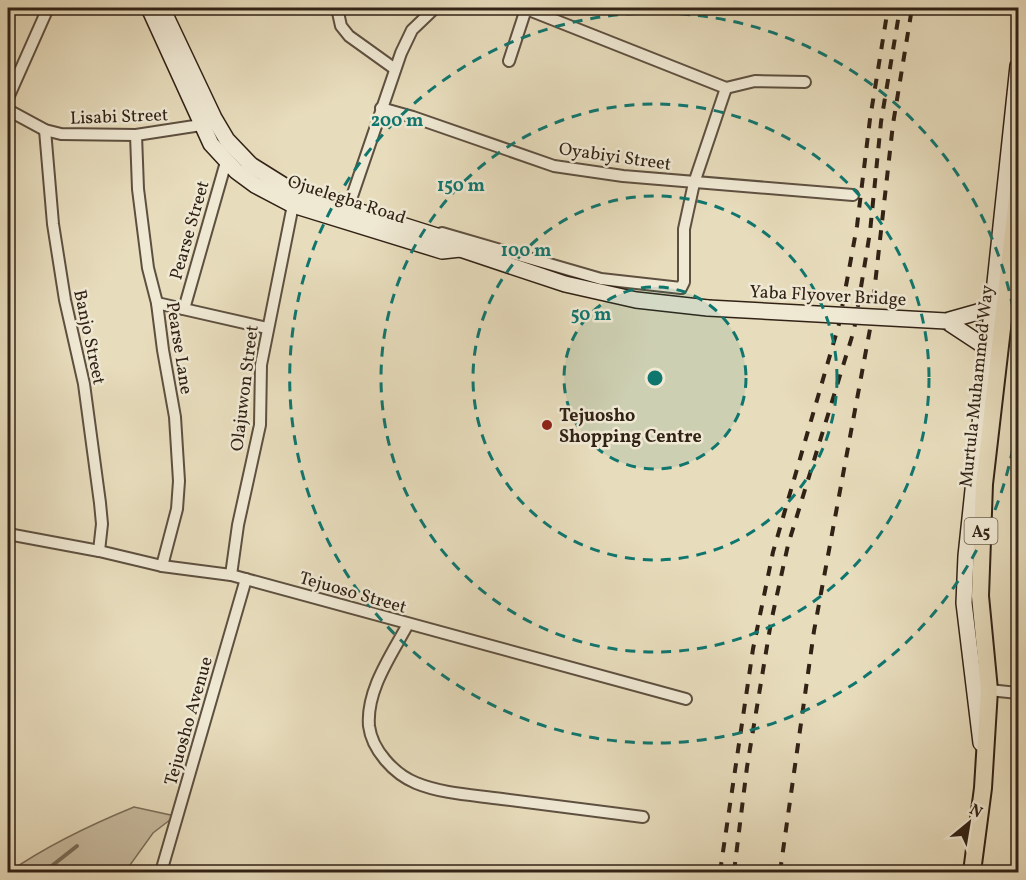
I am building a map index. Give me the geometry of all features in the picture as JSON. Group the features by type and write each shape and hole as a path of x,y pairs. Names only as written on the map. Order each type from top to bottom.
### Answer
{"main road":[{"name":"Ojuelegba Road","path":"148,8 211,144 226,162 255,185 293,205 415,229 443,238 460,249 565,284 636,300 708,308"},
{"name":"Ojuelegba Road","path":"162,8 214,118 227,140 251,165 287,188 346,214 442,251 460,249"},
{"path":"983,788 982,748 964,603 966,556 1018,66"},
{"name":"Murtula Muhammed Way","path":"972,873 983,788 989,690 980,596 984,484 1018,190"},
{"name":"Yaba Flyover Bridge","path":"708,308 946,321 992,308"},
{"path":"946,321 987,348"}],"street":[{"path":"8,98 48,8"},
{"path":"337,8 341,26 349,36 395,69"},
{"path":"346,214 400,53 412,30 435,8"},
{"path":"508,61 525,8 726,88 755,81 805,82"},
{"path":"415,229 431,230 601,279 681,288 684,282 684,229 694,183 726,88"},
{"name":"Oyabiyi Street","path":"381,108 554,166 694,183 853,195"},
{"name":"Lisabi Street","path":"8,110 45,130 61,134 136,135 201,125"},
{"name":"Banjo Street","path":"45,130 53,224 65,300 84,384 100,503 102,524 99,551"},
{"name":"Pearse Lane","path":"136,135 138,189 148,268 158,303 163,350 175,417 179,481 177,509 162,566"},
{"name":"Pearse Street","path":"184,309 226,162"},
{"name":"Olajuwon Street","path":"231,575 238,525 260,424 261,365 267,328 293,205"},
{"path":"158,303 267,328"},
{"name":"Tejuoso Street","path":"8,534 99,551 162,566 231,575 686,699"},
{"name":"Tejuosho Avenue","path":"161,873 246,579"},
{"path":"408,624 375,688 369,725 382,757 398,772 414,783 459,794 643,817"},
{"path":"989,690 1018,693"}],"shaded area":[{"path":"134,807 175,816 153,833 125,872 9,872 70,836"}],"waterway":[{"path":"44,872 77,846"}],"railway":[{"path":"720,872 753,649 773,552 839,324 857,226 870,119 888,8"},
{"path":"734,872 747,767 771,622 788,545 854,330 870,232 881,122 900,8"},
{"path":"780,872 814,631 870,329 893,124 912,8"}],"place":[{"name":"Tejuosho Shopping Centre","path":"547,425"}]}
